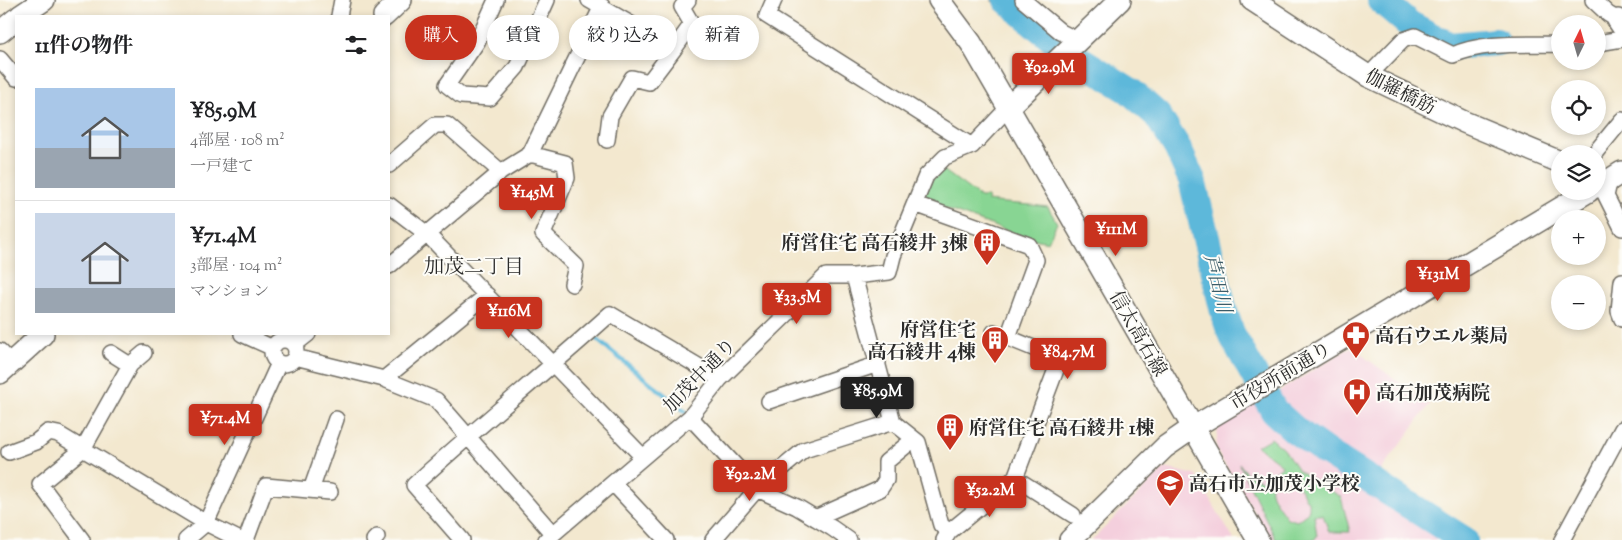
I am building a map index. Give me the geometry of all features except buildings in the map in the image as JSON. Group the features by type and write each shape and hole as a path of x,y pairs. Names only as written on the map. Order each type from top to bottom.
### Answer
{"street":[{"path":"22,15 44,0"},
{"path":"339,15 342,0"},
{"path":"385,15 401,0"},
{"path":"496,0 477,42 447,84 461,96 490,98 517,67 547,0"},
{"path":"677,45 692,24 682,7 688,0"},
{"path":"774,0 767,16 972,146"},
{"name":"信太高石線","path":"939,0 971,43 1258,540"},
{"path":"1023,0 1060,32 1072,48"},
{"path":"1009,108 1120,0"},
{"name":"伽羅橋筋","path":"1252,0 1368,76 1464,122 1551,158"},
{"path":"1593,0 1621,29 1606,38"},
{"path":"390,265 502,172 530,154 595,3 616,15"},
{"path":"0,32 15,20"},
{"path":"1368,76 1403,40 1415,36 1453,55 1466,49 1488,46 1551,44"},
{"path":"0,59 15,77"},
{"path":"607,140 610,116 632,78 649,82 666,60"},
{"name":"加茂中通り","path":"549,537 690,417 720,379 826,276 854,276 889,272 893,256 926,176 944,157 972,146 1009,108"},
{"path":"1601,145 1622,120"},
{"path":"390,164 435,124 447,125 502,172"},
{"path":"530,154 565,163 567,178 542,234 576,266 572,284"},
{"path":"1610,180 1606,196 1622,228"},
{"name":"市役所前通り","path":"1070,540 1165,447 1194,427 1575,200"},
{"path":"854,276 893,422 918,442 941,525 947,536 1015,478 1060,358 1001,334 1036,260 1029,245 914,204"},
{"path":"390,206 427,234 643,457"},
{"path":"1622,281 1618,311 1622,319"},
{"path":"384,379 487,295"},
{"path":"462,540 414,485 468,435 554,364 610,314 720,379"},
{"path":"4,362 42,335"},
{"path":"247,335 276,341 289,341 295,351 384,379 436,400 468,435 549,537"},
{"path":"276,341 274,358 279,363 286,364 307,335"},
{"path":"111,353 130,365"},
{"path":"82,540 40,484 83,449 130,365 144,353"},
{"path":"186,540 206,523 279,363"},
{"path":"768,401 878,364"},
{"path":"690,417 757,489 797,507 849,540"},
{"path":"312,490 336,419"},
{"path":"714,540 757,489 804,450 893,422"},
{"path":"1562,540 1622,429"},
{"path":"8,452 36,442 48,432 58,434 206,523 240,540"},
{"path":"815,518 880,489 886,480 886,462 914,439"},
{"path":"1015,478 1073,515"},
{"path":"612,483 666,540"},
{"path":"246,540 266,486 330,492"}],"shaded area":[{"name":"高石加茂病院","path":"1353,346 1367,359 1430,404 1377,476 1302,429 1276,393"},
{"path":"1253,401 1271,421 1300,446 1328,465 1453,540 1272,540 1216,450 1218,425"},
{"name":"高石市立加茂小学校","path":"1165,468 1196,475 1234,540 1092,540"}],"green space":[{"path":"942,169 980,197 988,197 987,201 1048,207 1057,223 1048,242 1025,237 929,203 925,192 927,184"},
{"path":"1271,438 1284,449 1298,470 1341,497 1350,532 1329,532 1323,515 1314,515 1317,536 1314,540 1276,540 1239,463 1247,474 1266,482 1282,466 1257,446","holes":["1285,474 1293,477 1308,502 1309,509 1297,521 1287,518 1275,500 1271,488 1272,483 1277,478"]}],"water":[{"path":"991,0 1016,0 1059,40 1068,42 1059,51 1004,4 997,6"}],"waterway":[{"name":"芦田川","path":"1007,0 1065,50 1130,91 1157,115 1177,147 1192,180 1224,312 1231,333 1274,411 1295,430 1326,452 1464,540"},
{"path":"1381,0 1409,24 1450,46 1496,42"},
{"path":"595,338 686,412"}],"place":[{"name":"府営住宅 高石綾井 3棟","path":"987,266"},
{"name":"高石ウエル薬局","path":"1356,359"},
{"name":"府営住宅 高石綾井 4棟","path":"995,364"},
{"name":"高石加茂病院","path":"1357,416"},
{"name":"府営住宅 高石綾井 1棟","path":"950,451"},
{"name":"高石市立加茂小学校","path":"1170,507"}],"district":[{"name":"加茂二丁目","path":"474,266"}]}
